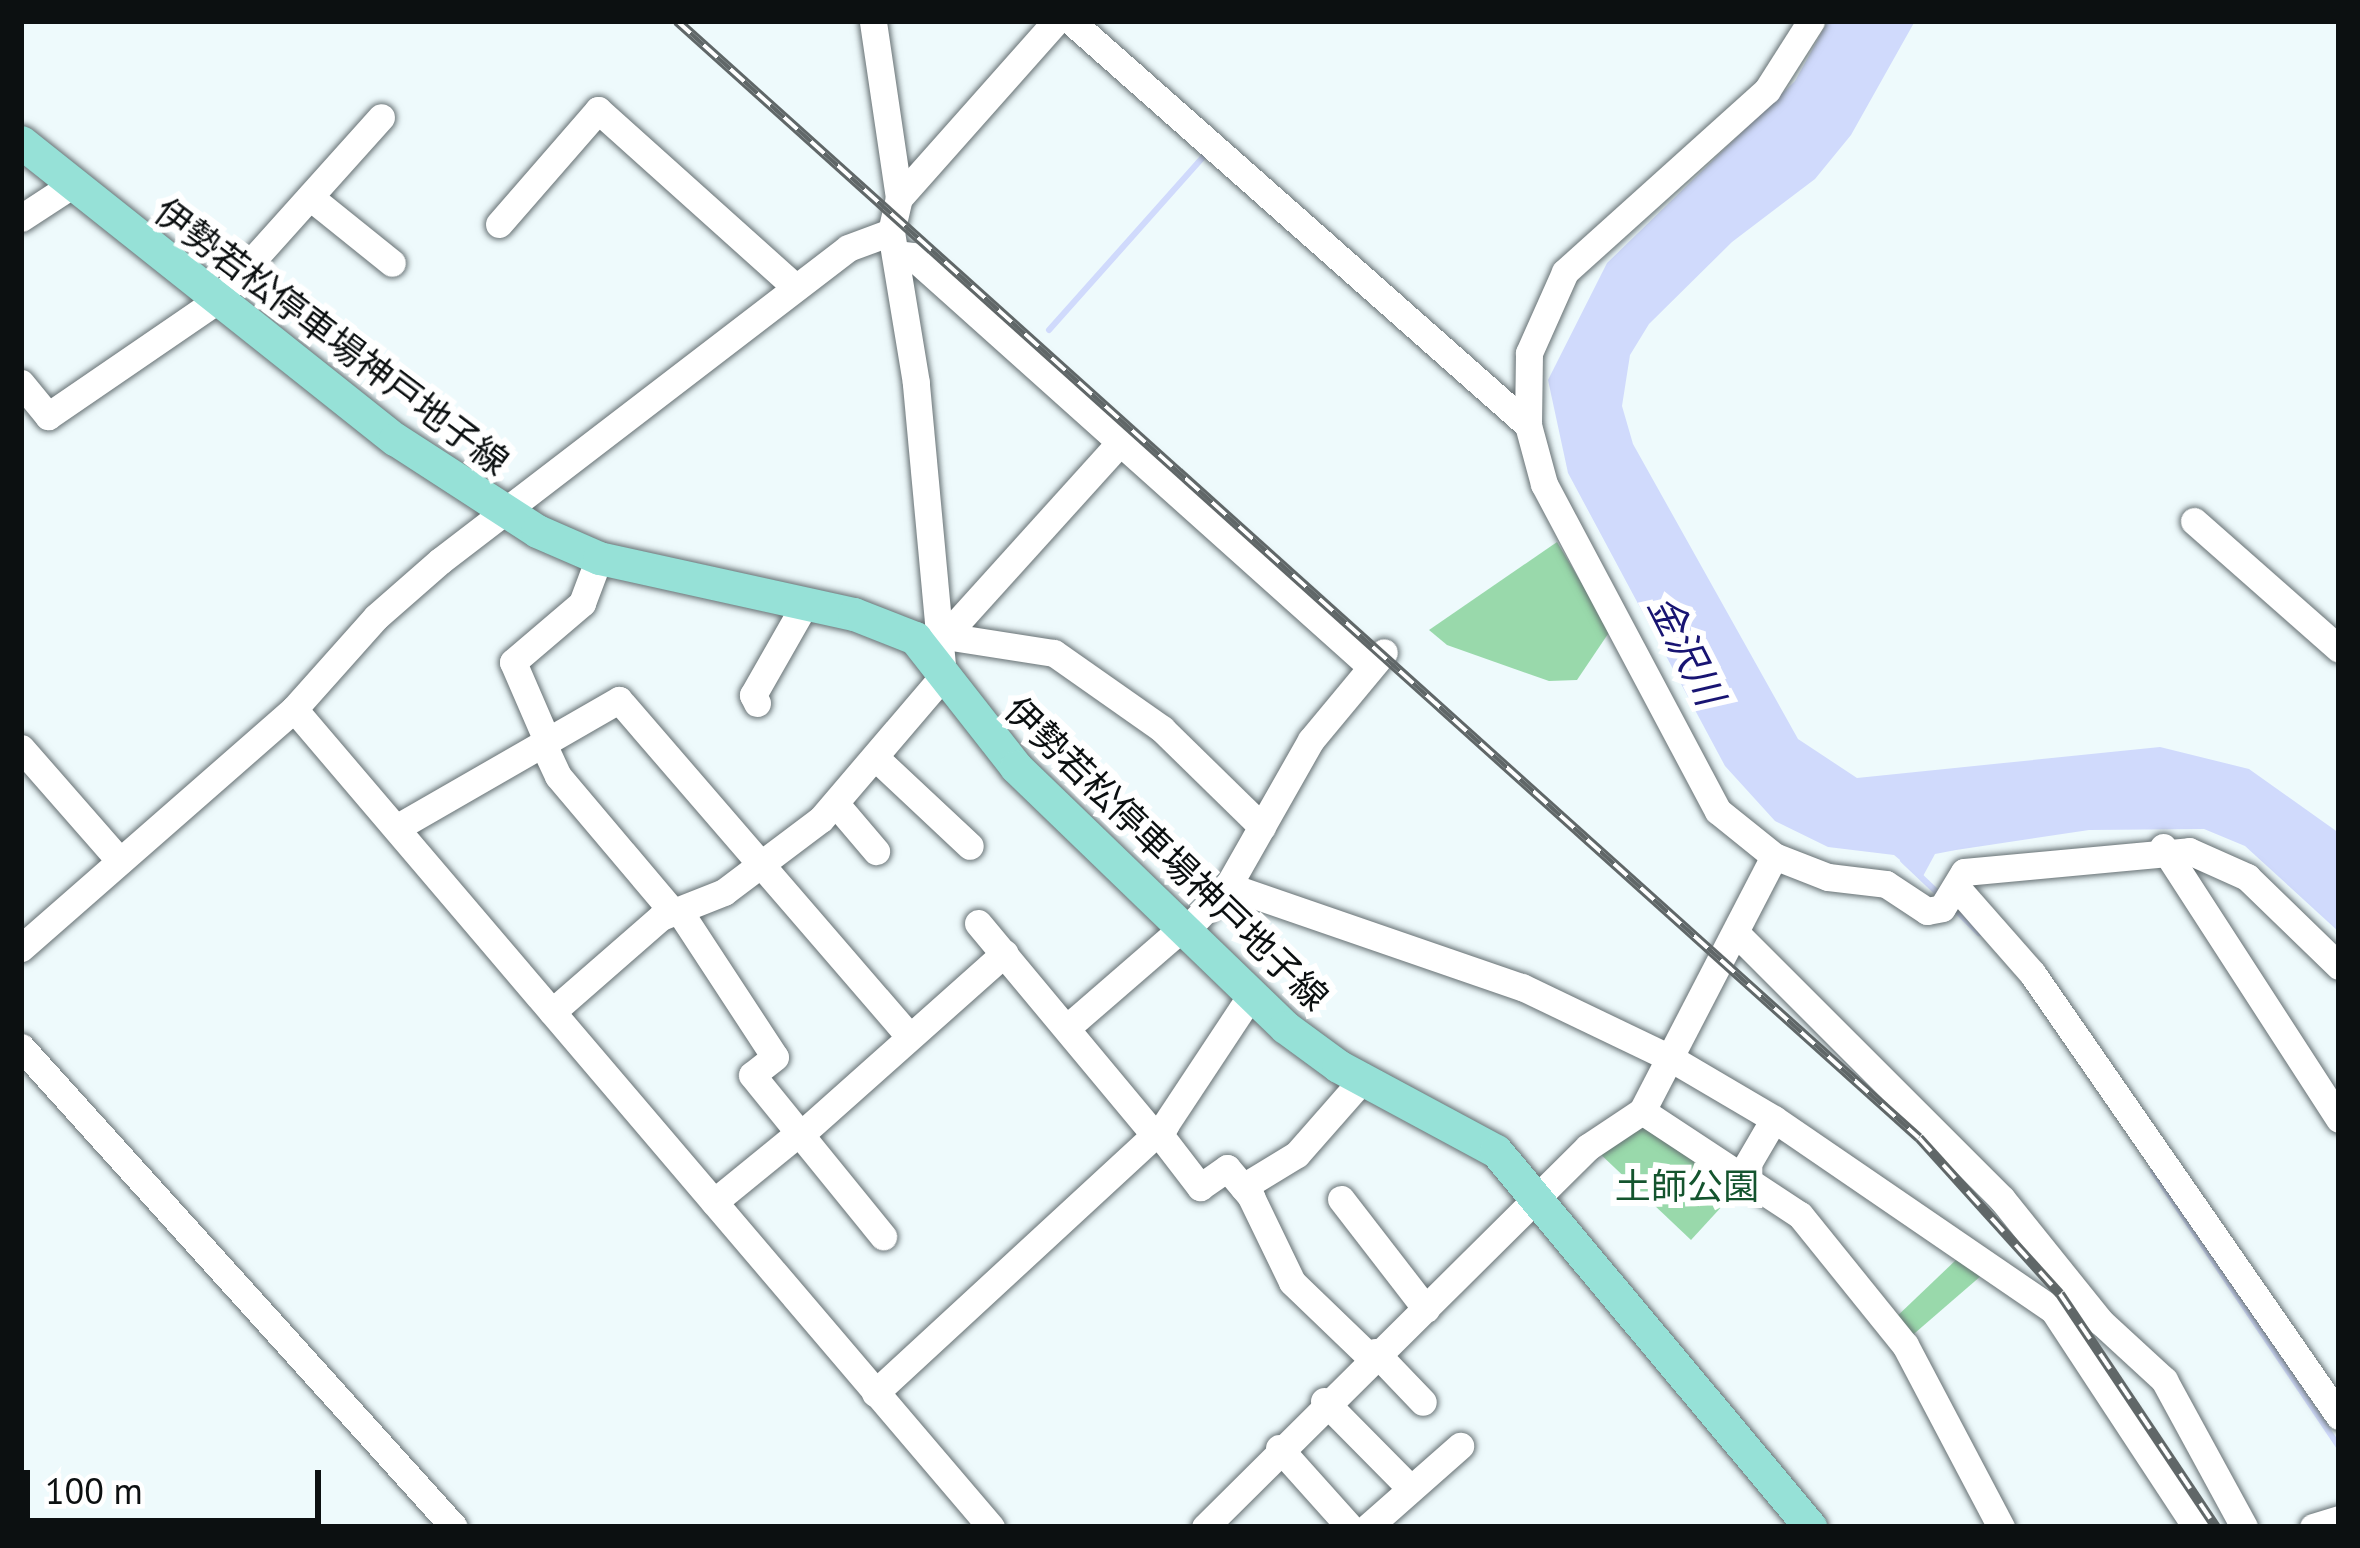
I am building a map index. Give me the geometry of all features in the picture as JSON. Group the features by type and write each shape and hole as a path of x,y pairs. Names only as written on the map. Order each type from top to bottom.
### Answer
{"main road":[{"name":"伊勢若松停車場神戸地子線","path":"21,142 216,301 502,512 599,558 890,624 914,638 1016,767 1251,995 1316,1052 1481,1140 1541,1200 1810,1527"}],"street":[{"path":"552,1012 676,912 766,863 836,804 943,676 945,636 894,243 899,198 873,21"},
{"path":"899,198 1056,21"},
{"path":"1071,21 1528,424"},
{"path":"1811,21 1767,90 1565,272 1536,323 1528,424 1544,484 1718,811 1774,856 1828,877 1886,884 1927,911 1951,898 1964,872 2163,848 2210,856 2247,877 2339,967"},
{"path":"499,224 598,110 795,287"},
{"path":"21,383 48,416 216,301 381,117"},
{"path":"21,218 70,186"},
{"path":"310,197 392,263"},
{"path":"21,948 294,709 376,617 502,512 848,248 894,243 1377,659 1310,740 1228,886 1070,1024"},
{"path":"945,636 1120,442"},
{"path":"2194,520 2339,649"},
{"path":"599,558 582,603 513,662 558,776 676,912 775,1057 752,1075 796,1137 883,1236"},
{"path":"757,703 753,694 805,604"},
{"path":"945,636 1054,652 1162,729 1262,827"},
{"path":"396,828 619,700 766,863 908,1035"},
{"path":"294,709 991,1527"},
{"path":"21,748 120,860"},
{"path":"877,759 970,846"},
{"path":"836,804 876,850"},
{"path":"2163,848 2339,1119"},
{"path":"1204,1527 1324,1401 1541,1200 1588,1147 1642,1111 1774,856"},
{"path":"1228,886 1468,965 1672,1059 1774,1119 2054,1311 2196,1527"},
{"path":"1951,898 2032,973 2339,1416"},
{"path":"978,923 1070,1024 1200,1187 1227,1168 1243,1187 1292,1282 1423,1402"},
{"path":"1736,933 2002,1199 2101,1322 2164,1380 2244,1527"},
{"path":"714,1202 796,1137 1005,953"},
{"path":"875,1393 1156,1132 1251,995"},
{"path":"21,1047 454,1527"},
{"path":"1243,1187 1298,1154 1363,1079"},
{"path":"1642,1111 1743,1172 1800,1215 1905,1345 2001,1527"},
{"path":"1743,1172 1774,1119"},
{"path":"1341,1199 1426,1310"},
{"path":"1324,1401 1410,1488"},
{"path":"1368,1527 1460,1446"},
{"path":"1279,1448 1351,1527"},
{"path":"2313,1527 2339,1519"}],"green space":[{"path":"1557,542 1610,631 1577,680 1549,681 1447,645 1429,630"},
{"name":"土師公園","path":"1641,1116 1747,1179 1691,1240 1596,1150"},
{"path":"1958,1258 1982,1275 1908,1339 1892,1321"}],"water":[{"name":"金沢川","path":"1828,21 1915,21 1851,135 1815,179 1732,242 1649,324 1630,355 1622,406 1633,444 1798,739 1857,778 2160,747 2249,769 2339,833 2339,932 2245,846 2204,829 2089,830 1956,850 1935,854 1922,878 1894,855 1828,847 1775,821 1725,766 1568,473 1548,380 1607,263 1795,81"}],"waterway":[{"path":"1049,330 1206,154"},
{"path":"1903,860 1941,896"},
{"path":"1951,905 1979,933"},
{"path":"2153,1171 2339,1447"}],"railway":[{"path":"677,21 1919,1138 2060,1294 2216,1527"}]}
